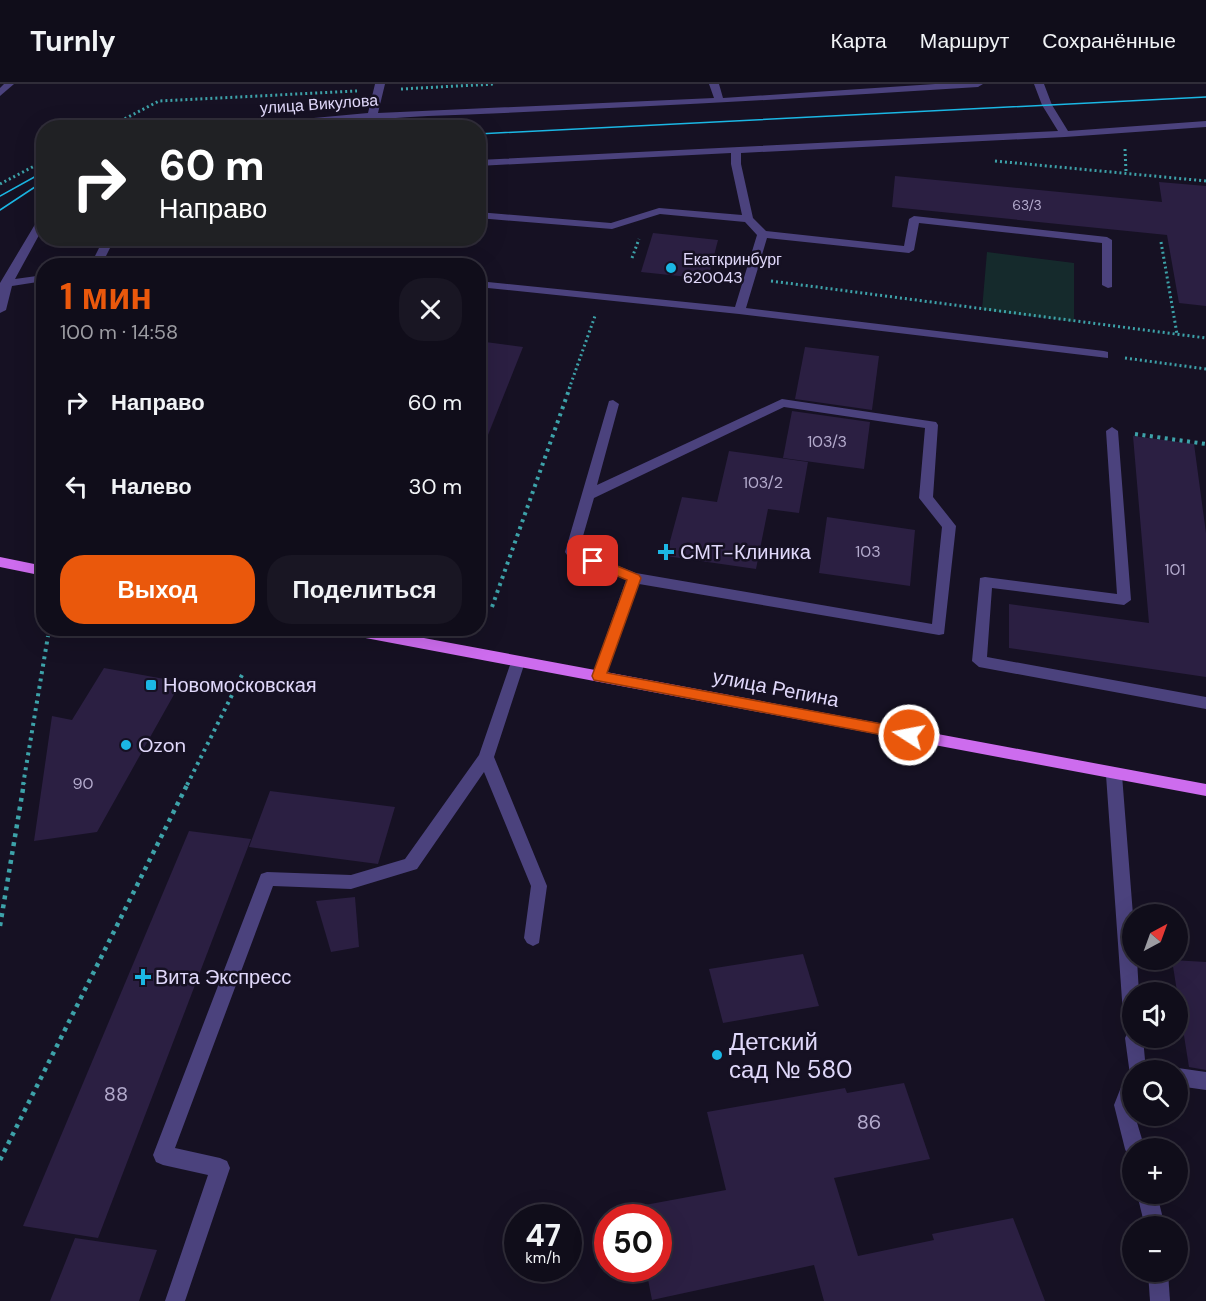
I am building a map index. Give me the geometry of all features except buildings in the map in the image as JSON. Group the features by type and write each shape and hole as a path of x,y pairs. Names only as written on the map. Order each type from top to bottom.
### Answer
{"main road":[{"path":"0,562 36,569"},
{"name":"улица Репина","path":"381,636 1114,775 1206,790"}],"street":[{"path":"0,93 9,84"},
{"path":"714,84 719,101"},
{"name":"улица Викулова","path":"327,120 372,116 719,101 978,84"},
{"path":"1039,84 1047,105 1065,134"},
{"path":"372,116 379,87"},
{"path":"486,163 1065,134 1206,124"},
{"path":"736,150 736,164 748,219 764,234 909,250 914,219 1107,240 1108,285"},
{"path":"486,216 612,226 659,211 748,219"},
{"path":"0,310 5,284 21,250 36,229"},
{"path":"739,311 764,234"},
{"path":"5,284 36,279"},
{"path":"486,285 739,311 1104,354"},
{"path":"588,495 782,403 932,425 926,498 949,526 939,630 634,578 572,552 613,404"},
{"path":"1112,431 1124,600 985,582 980,661 1206,703"},
{"path":"599,676 634,578"},
{"path":"175,1301 220,1168 163,1155 267,879 351,882 411,864 486,757 518,662"},
{"path":"486,757 539,886 533,938"},
{"path":"1114,775 1130,982"},
{"path":"1188,1078 1206,1081"},
{"path":"1159,1282 1160,1301"}],"path":[{"path":"122,120 159,101 379,87 495,84"},
{"path":"1125,145 1126,172"},
{"path":"990,160 1206,181"},
{"path":"0,184 36,165"},
{"path":"1161,242 1177,334"},
{"path":"749,279 1206,338"},
{"path":"492,607 595,315"},
{"path":"1104,354 1206,369"},
{"path":"1112,431 1206,444"},
{"path":"0,926 48,636"},
{"path":"0,1160 243,673"}],"green space":[{"path":"987,252 1074,263 1074,322 982,310"}],"tram line":[{"path":"486,134 1206,97"},
{"path":"0,196 36,176"},
{"path":"0,210 36,186"}],"place":[{"name":"Екаткринбург 620043","path":"671,268"},
{"name":"СМТ-Клиника","path":"666,552"},
{"name":"Новомосковская","path":"151,685"},
{"name":"Ozon","path":"126,745"},
{"name":"Вита Экспресс","path":"143,977"},
{"name":"Детский сад № 580","path":"717,1055"}],"route":[{"path":"593,561 634,578 599,676 909,735"}]}
